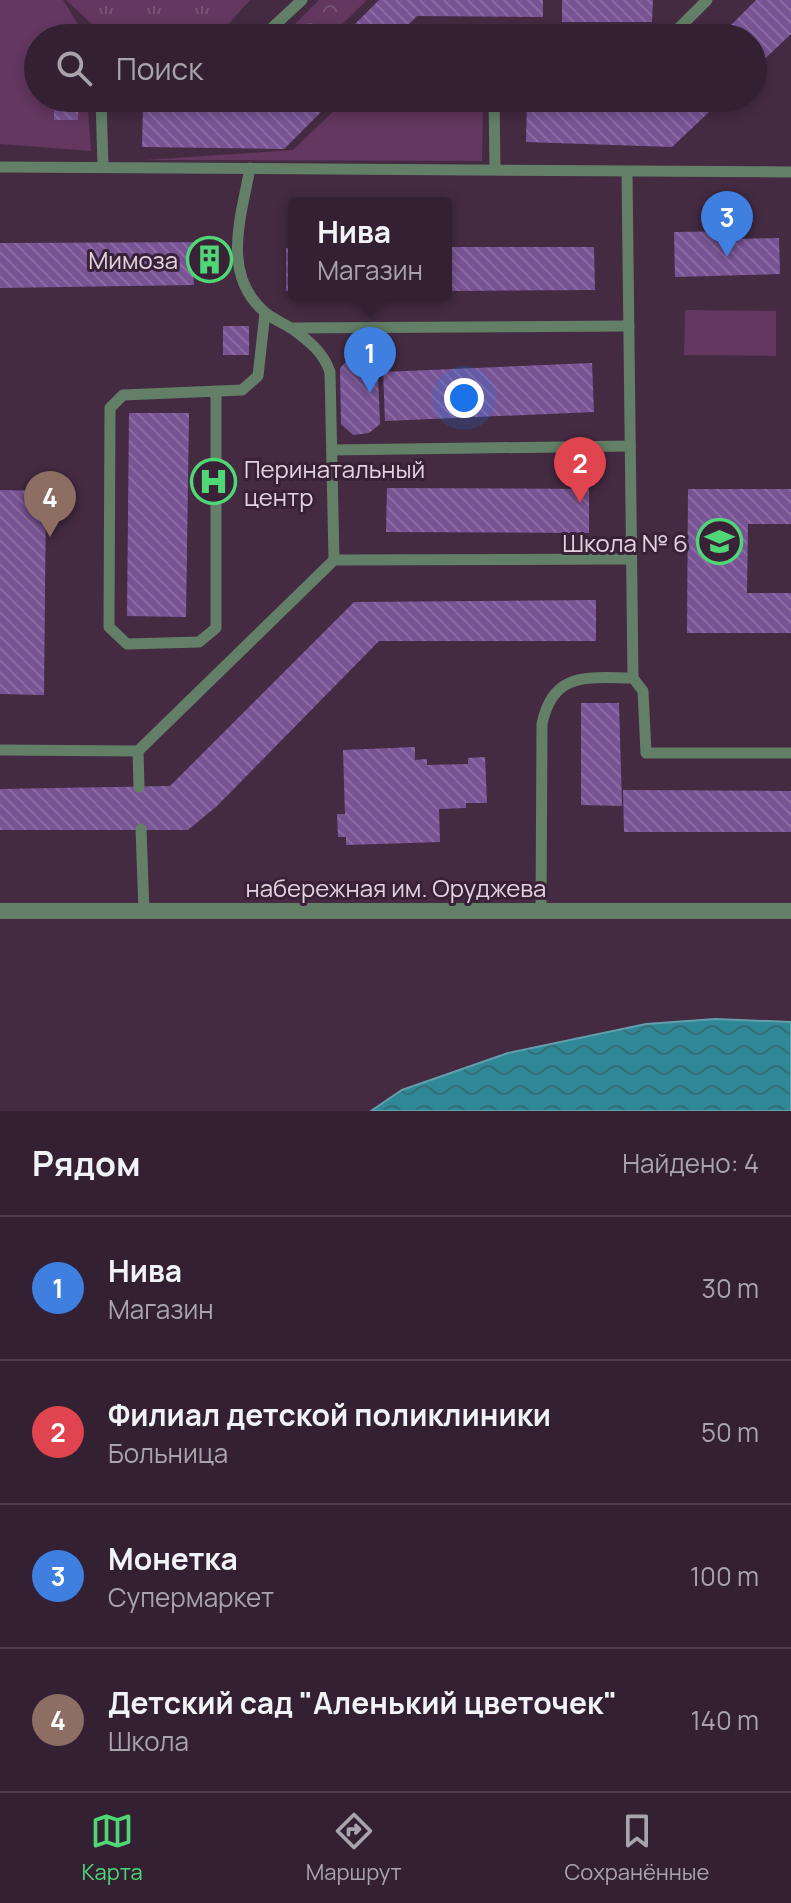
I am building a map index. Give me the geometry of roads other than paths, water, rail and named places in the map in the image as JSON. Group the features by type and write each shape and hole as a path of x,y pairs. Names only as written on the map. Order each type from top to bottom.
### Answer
{"street":[{"name":"набережная им. Оруджева","path":"0,911 791,911"}],"lane":[{"path":"276,24 302,0"},
{"path":"683,24 707,0"},
{"path":"101,112 103,167"},
{"path":"494,112 495,169"},
{"path":"0,167 791,172"},
{"path":"250,168 235,250 242,281 265,313 291,328 317,349 326,360 330,372 334,560"},
{"path":"627,172 633,678 643,691 646,753 791,753"},
{"path":"216,391 216,628 199,642 127,644 109,627 110,408 123,395 216,391 242,390 258,376 265,313"},
{"path":"291,328 629,326"},
{"path":"332,450 630,446"},
{"path":"0,750 138,751 334,560 631,559"},
{"path":"541,911 542,724 546,705 559,687 581,678 633,678"},
{"path":"138,751 139,787"},
{"path":"141,829 144,911"}],"water":[{"path":"715,1019 791,1022 791,1111 371,1111 402,1090 508,1053 646,1024"}],"place":[{"name":"Монетка","path":"727,257"},
{"name":"Мимоза","path":"209,259"},
{"name":"Нива","path":"370,393"},
{"name":"Перинатальный центр","path":"213,482"},
{"name":"Филиал детской поликлиники","path":"580,503"},
{"name":"Детский сад \"Аленький цветочек\"","path":"50,537"},
{"name":"Школа № 6","path":"719,542"}]}
